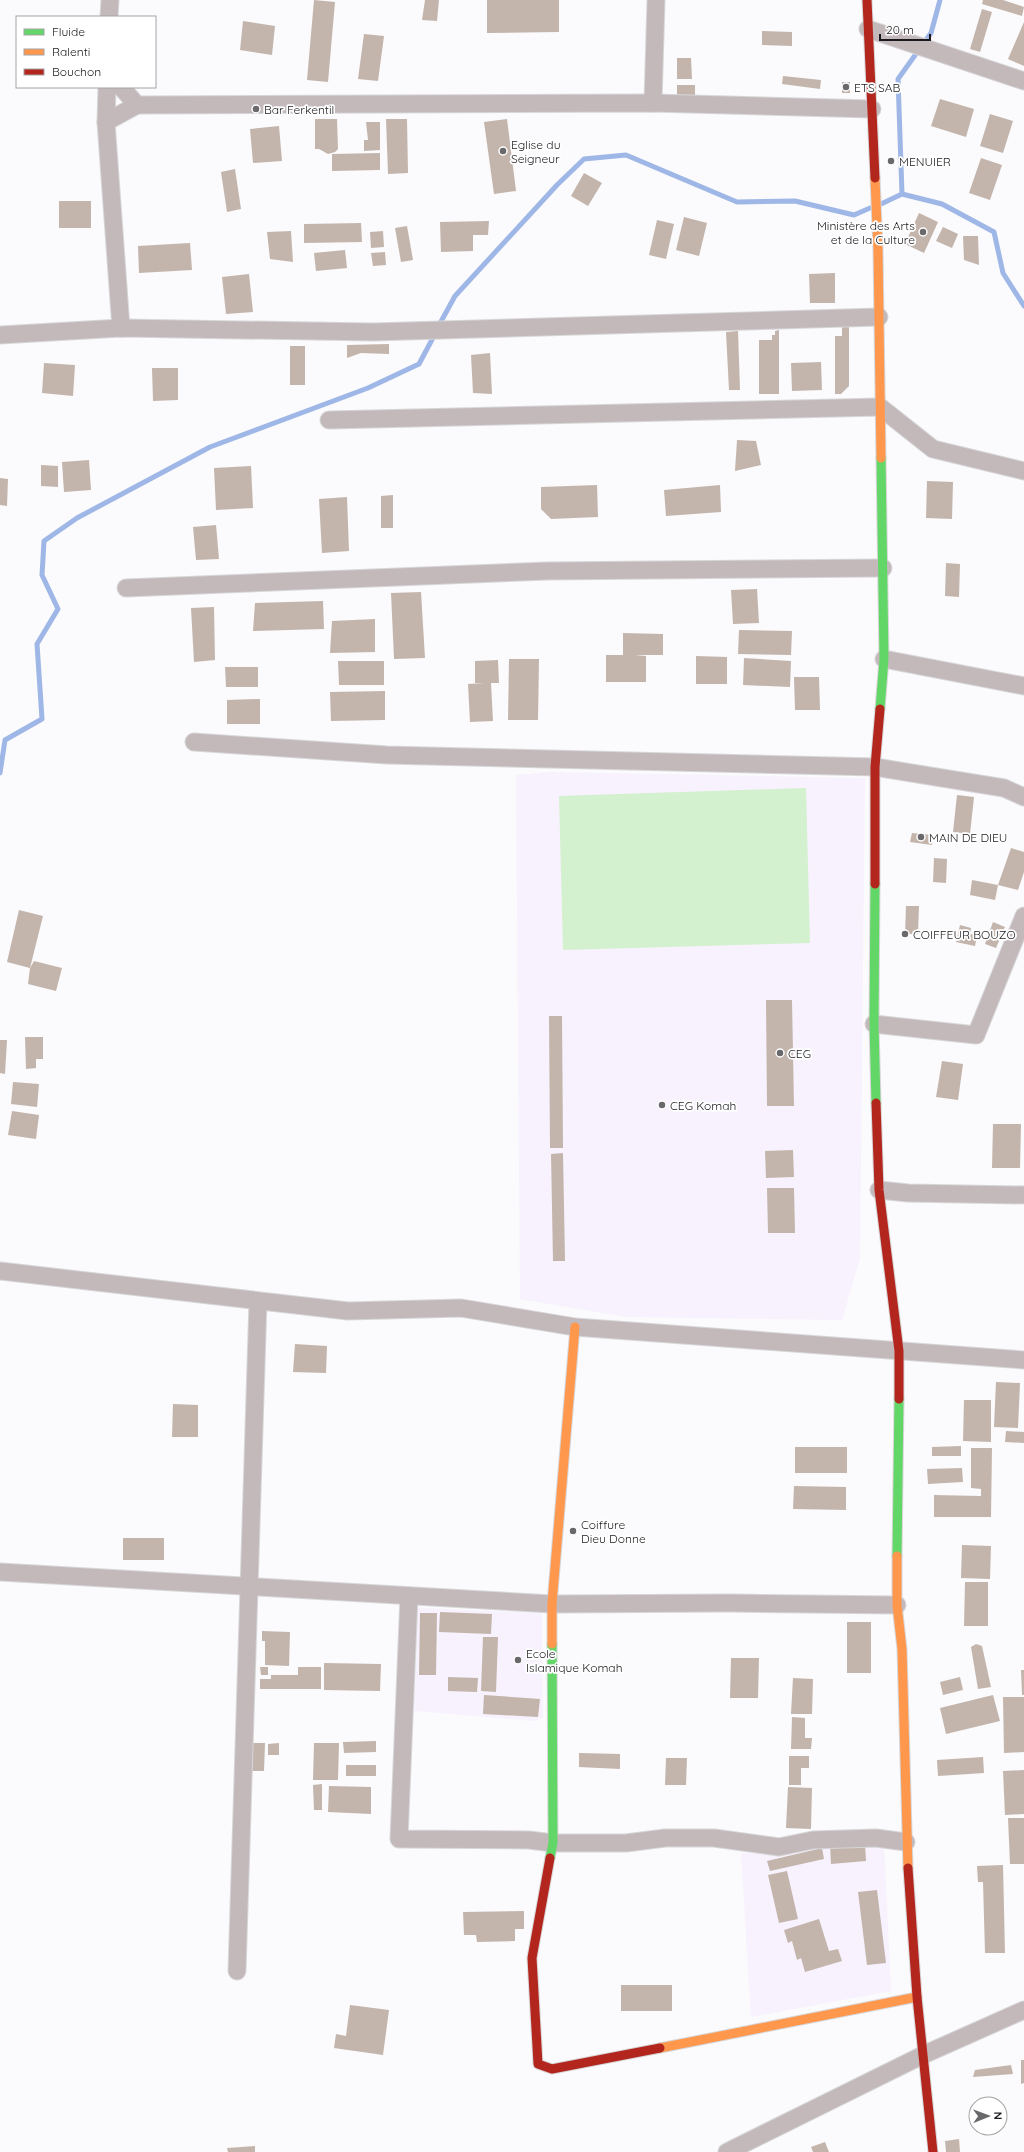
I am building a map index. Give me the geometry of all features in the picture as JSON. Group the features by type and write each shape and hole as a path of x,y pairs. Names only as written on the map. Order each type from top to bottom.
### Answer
{"street":[{"path":"109,16 110,0"},
{"path":"653,103 656,0"},
{"path":"867,0 876,198 884,659 875,767 874,1024 878,1190 899,1351 897,1605 902,1649 906,1842 917,1997 933,2152"},
{"path":"868,29 1024,81"},
{"path":"107,88 106,122 121,328"},
{"path":"122,88 137,105"},
{"path":"106,122 137,105 653,103 872,110"},
{"path":"0,335 121,328 373,332 879,317"},
{"path":"329,420 880,407 933,449 1024,471"},
{"path":"126,588 547,571 883,568"},
{"path":"884,659 1024,686"},
{"path":"194,742 387,755 875,767 1004,788 1024,797"},
{"path":"874,1024 976,1035 1024,916"},
{"path":"878,1190 908,1194 1024,1195"},
{"path":"0,1271 348,1311 461,1308 575,1327 1024,1360"},
{"path":"237,1971 258,1301"},
{"path":"575,1327 552,1604 553,1843 532,1958 538,2064 552,2069 917,1997"},
{"path":"0,1572 552,1604 730,1603 897,1605"},
{"path":"409,1596 399,1839 529,1840 553,1843 626,1843 665,1838 714,1838 779,1847 813,1840 876,1838 906,1842"},
{"path":"727,2152 923,2055 1024,2010"}],"shaded area":[{"name":"CEG Komah","path":"552,772 865,778 860,1258 842,1320 626,1317 520,1299 516,775"},
{"path":"418,1608 542,1613 543,1718 533,1721 414,1711"},
{"path":"884,1844 891,1991 751,2017 741,1853 786,1852 821,1845"}],"green space":[{"path":"806,788 810,943 563,950 559,796"}],"building":[{"path":"314,0 335,2 328,82 307,80"},
{"path":"425,0 439,0 437,21 422,20"},
{"path":"487,0 559,0 559,32 487,33"},
{"path":"983,0 1003,0 1024,7 1022,16 982,4"},
{"path":"982,9 992,12 980,52 970,49"},
{"path":"243,21 275,26 272,55 240,50"},
{"path":"1024,22 1024,66 1008,59"},
{"path":"762,31 792,32 792,46 762,45"},
{"path":"364,34 384,36 378,81 358,79"},
{"path":"677,58 691,58 692,79 677,79"},
{"path":"783,76 821,80 820,89 782,84"},
{"path":"842,82 850,82 850,93 842,93"},
{"path":"677,85 695,85 695,95 677,96"},
{"path":"940,99 974,109 966,137 931,126"},
{"path":"990,114 1013,121 1003,153 980,146"},
{"path":"315,119 337,119 338,149 335,152 328,154 319,149 315,149"},
{"path":"386,119 407,119 408,173 388,174"},
{"path":"507,119 516,191 494,194 484,122"},
{"path":"366,122 380,122 380,150 364,151 364,140 368,140"},
{"path":"279,126 282,161 253,163 250,129"},
{"path":"380,153 380,170 332,171 332,154"},
{"path":"981,158 1002,165 990,200 969,193"},
{"path":"235,169 241,209 227,212 221,172"},
{"path":"584,173 602,183 588,206 571,196"},
{"path":"59,201 91,201 91,228 59,228"},
{"path":"919,213 938,222 924,253 905,244"},
{"path":"684,217 707,223 699,256 676,250"},
{"path":"657,220 674,224 666,259 649,255"},
{"path":"489,221 488,235 473,235 473,251 441,252 440,222"},
{"path":"361,223 362,242 304,243 304,224"},
{"path":"407,226 413,260 401,262 395,228"},
{"path":"943,227 958,234 952,248 936,241"},
{"path":"291,231 293,262 270,259 267,232"},
{"path":"383,231 384,247 371,248 370,232"},
{"path":"963,236 978,236 979,265 964,260"},
{"path":"190,243 192,270 139,273 138,246"},
{"path":"345,250 347,268 316,271 314,253"},
{"path":"385,252 386,265 373,266 371,253"},
{"path":"835,273 835,303 810,303 809,274"},
{"path":"249,274 253,312 226,314 222,277"},
{"path":"842,327 849,327 849,386 841,394 835,394 835,336 842,336"},
{"path":"779,330 779,394 759,394 759,340 772,340 772,335 775,335 775,331"},
{"path":"738,331 740,390 729,390 726,332"},
{"path":"389,344 389,354 361,353 347,358 347,345"},
{"path":"290,346 305,346 305,385 290,385"},
{"path":"490,353 492,394 473,393 471,355"},
{"path":"821,362 822,390 792,391 791,363"},
{"path":"44,363 75,365 73,396 42,393"},
{"path":"152,368 178,368 178,400 153,401"},
{"path":"737,440 756,441 761,465 735,471"},
{"path":"89,460 91,490 64,492 62,462"},
{"path":"41,465 58,466 58,487 41,486"},
{"path":"251,466 253,508 216,510 214,468"},
{"path":"0,478 8,479 7,506 0,505"},
{"path":"927,481 953,482 952,519 926,518"},
{"path":"597,485 598,517 551,519 541,509 541,487"},
{"path":"720,485 721,512 666,516 664,490"},
{"path":"393,495 393,528 381,528 381,496"},
{"path":"347,497 349,551 322,553 319,499"},
{"path":"216,525 219,559 196,560 193,527"},
{"path":"946,563 960,564 959,597 945,596"},
{"path":"757,589 759,623 733,624 731,590"},
{"path":"421,592 425,658 394,659 391,593"},
{"path":"323,601 324,629 253,631 255,603"},
{"path":"214,607 215,660 194,662 191,608"},
{"path":"375,619 375,652 330,653 332,621"},
{"path":"739,630 792,631 791,655 738,654"},
{"path":"623,633 663,634 663,655 635,655 646,656 646,682 606,682 606,655 623,655"},
{"path":"696,656 727,657 727,684 696,684"},
{"path":"744,658 791,661 790,687 743,685"},
{"path":"509,659 539,659 538,720 508,720"},
{"path":"498,660 499,683 491,683 493,721 470,722 468,684 484,683 475,683 475,661"},
{"path":"338,661 384,661 384,685 339,685"},
{"path":"225,667 258,667 258,687 226,687"},
{"path":"794,677 819,677 820,710 795,710"},
{"path":"385,691 385,720 331,721 330,692"},
{"path":"260,699 260,724 227,724 227,700"},
{"path":"957,795 974,797 970,834 953,832"},
{"path":"912,833 933,835 932,845 910,842"},
{"path":"1011,848 1024,852 1024,872 1018,890 998,885"},
{"path":"934,858 947,859 946,883 933,882"},
{"path":"972,880 998,885 995,900 970,895"},
{"path":"906,906 919,906 918,934 905,934"},
{"path":"19,910 43,916 30,968 7,962"},
{"path":"993,922 1005,927 996,948 985,944"},
{"path":"960,925 971,928 970,934 977,935 975,946 956,942"},
{"path":"34,961 62,968 56,991 28,984 30,968"},
{"name":"CEG","path":"766,1000 792,1000 794,1106 767,1106"},
{"path":"549,1016 562,1016 563,1148 550,1148"},
{"path":"25,1037 43,1037 43,1059 36,1059 36,1068 26,1069"},
{"path":"0,1040 7,1040 5,1074 0,1073"},
{"path":"942,1061 963,1064 958,1100 936,1097"},
{"path":"13,1082 39,1084 37,1107 11,1104"},
{"path":"12,1111 39,1115 36,1139 8,1135"},
{"path":"993,1124 1021,1124 1020,1168 992,1168"},
{"path":"793,1150 794,1177 766,1178 765,1151"},
{"path":"563,1153 565,1261 553,1261 551,1154"},
{"path":"767,1188 794,1188 795,1233 768,1233"},
{"path":"295,1344 327,1346 326,1373 293,1372"},
{"path":"996,1382 1020,1383 1018,1428 994,1427"},
{"path":"964,1400 991,1400 991,1442 963,1441"},
{"path":"173,1404 198,1405 198,1437 172,1437"},
{"path":"1006,1431 1024,1432 1024,1443 1005,1442"},
{"path":"961,1446 961,1456 932,1456 932,1447"},
{"path":"795,1447 847,1447 847,1473 795,1473"},
{"path":"971,1448 992,1448 991,1517 934,1517 934,1495 981,1496 981,1489 971,1488"},
{"path":"962,1468 963,1482 928,1484 927,1469"},
{"path":"794,1486 846,1487 846,1510 793,1509"},
{"path":"123,1538 164,1538 164,1560 123,1560"},
{"path":"962,1545 991,1546 990,1579 961,1578"},
{"path":"965,1582 988,1582 988,1626 964,1626"},
{"path":"440,1612 492,1614 491,1634 439,1632"},
{"path":"420,1613 437,1613 436,1675 419,1675"},
{"path":"847,1622 871,1622 871,1673 847,1673"},
{"path":"262,1631 290,1632 289,1666 265,1665 265,1641 262,1641"},
{"path":"483,1637 498,1637 496,1692 481,1691"},
{"path":"976,1644 982,1646 991,1687 978,1689 971,1647"},
{"path":"731,1658 759,1658 758,1698 730,1698"},
{"path":"324,1663 381,1664 380,1691 324,1690"},
{"path":"260,1667 268,1667 268,1675 261,1675"},
{"path":"298,1667 321,1667 321,1689 260,1689 260,1679 271,1679 271,1675 298,1675"},
{"path":"1021,1670 1024,1670 1024,1695 1022,1695"},
{"path":"448,1677 478,1678 477,1692 448,1691"},
{"path":"960,1677 963,1690 943,1695 940,1682"},
{"path":"793,1678 813,1679 812,1714 791,1714"},
{"path":"484,1695 540,1699 538,1717 483,1714"},
{"path":"993,1695 1000,1721 946,1734 940,1708"},
{"path":"1003,1697 1024,1697 1024,1752 1004,1753"},
{"path":"792,1717 805,1718 805,1738 812,1738 811,1749 791,1749"},
{"path":"376,1741 376,1752 344,1753 343,1742"},
{"path":"248,1743 265,1743 264,1771 248,1771"},
{"path":"279,1743 279,1755 268,1755 268,1744"},
{"path":"314,1743 339,1743 338,1780 313,1780"},
{"path":"579,1753 620,1754 620,1769 579,1767"},
{"path":"789,1756 809,1756 809,1768 801,1768 801,1785 789,1785"},
{"path":"983,1757 984,1773 938,1776 937,1760"},
{"path":"666,1758 687,1758 686,1785 665,1785"},
{"path":"346,1765 376,1765 376,1776 346,1776"},
{"path":"1024,1770 1024,1814 1005,1815 1003,1771"},
{"path":"322,1784 322,1810 314,1810 313,1785"},
{"path":"329,1786 371,1787 371,1814 328,1812"},
{"path":"788,1787 812,1788 811,1829 786,1828"},
{"path":"1008,1818 1024,1818 1024,1864 1010,1864"},
{"path":"865,1843 866,1861 831,1864 830,1845"},
{"path":"822,1848 824,1859 770,1871 767,1861"},
{"path":"1003,1865 1005,1953 985,1953 983,1882 978,1882 977,1866"},
{"path":"787,1871 798,1919 779,1923 768,1875"},
{"path":"877,1890 886,1963 867,1965 858,1892"},
{"path":"524,1911 524,1929 515,1929 515,1941 477,1942 476,1935 464,1935 463,1912"},
{"path":"819,1919 829,1951 838,1949 842,1961 805,1972 801,1958 797,1960 792,1941 788,1943 784,1930"},
{"path":"621,1985 672,1985 672,2011 621,2011"},
{"path":"350,2005 389,2010 383,2055 334,2048 336,2034 346,2036"},
{"path":"1021,2060 1024,2060 1024,2083 1021,2084"},
{"path":"1011,2065 1013,2074 973,2077 975,2070"},
{"path":"959,2139 960,2152 946,2152 945,2141"},
{"path":"825,2142 829,2152 813,2152 811,2147"},
{"path":"255,2146 255,2152 228,2152 227,2148"}],"waterway":[{"path":"881,204 902,194 898,79 931,33 940,0"},
{"path":"438,327 455,296 557,185 584,159 626,155 737,202 795,201 854,215 870,208"},
{"path":"902,194 942,204 994,232 1003,273 1024,306"},
{"path":"0,773 5,740 42,719 37,644 58,609 42,575 44,541 77,518 210,447 368,388 419,364 435,334"}],"traffic: fast":[{"path":"880,709 884,659 881,458"},
{"path":"875,884 874,1024 876,1103"},
{"path":"897,1556 899,1399"},
{"path":"550,1858 553,1843 552,1644"}],"traffic: slow":[{"path":"875,178 878,250 881,458"},
{"path":"552,1644 552,1604 575,1327"},
{"path":"897,1556 897,1605 902,1649 908,1868"},
{"path":"660,2048 917,1997"}],"traffic: jam":[{"path":"867,0 875,178"},
{"path":"875,884 875,767 880,709"},
{"path":"876,1103 879,1190 899,1351 899,1399"},
{"path":"550,1858 532,1958 538,2064 552,2069 660,2048"},
{"path":"908,1868 917,1997 933,2152"}],"place":[{"name":"ETS SAB","path":"846,87"},
{"name":"Bar Ferkentil","path":"256,109"},
{"name":"Eglise du Seigneur","path":"503,151"},
{"name":"MENUIER","path":"891,161"},
{"name":"Ministère des Arts et de la Culture","path":"923,232"},
{"name":"MAIN DE DIEU","path":"921,837"},
{"name":"COIFFEUR BOUZO","path":"905,934"},
{"name":"CEG","path":"780,1053"},
{"name":"CEG Komah","path":"662,1105"},
{"name":"Coiffure Dieu Donne","path":"573,1531"},
{"name":"Ecole Islamique Komah","path":"518,1660"}]}
